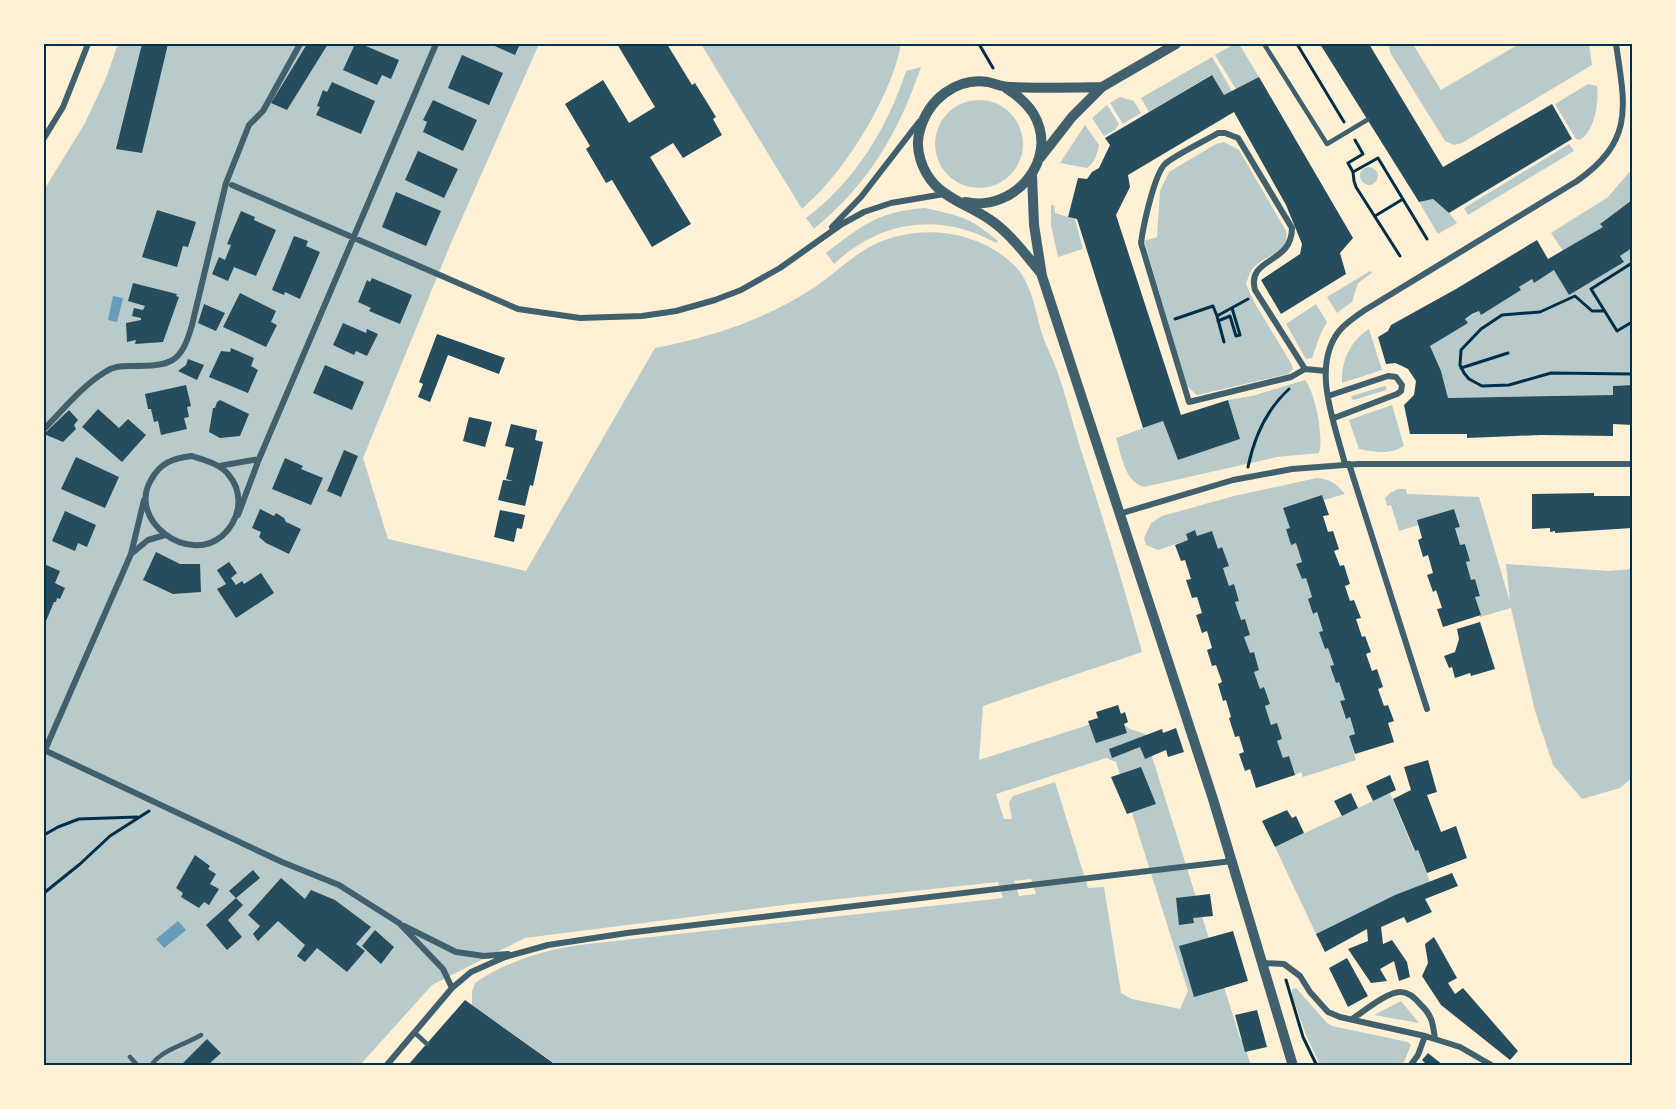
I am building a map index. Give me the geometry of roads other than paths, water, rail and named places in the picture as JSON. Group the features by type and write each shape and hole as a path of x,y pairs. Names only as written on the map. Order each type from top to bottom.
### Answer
{"street":[{"path":"44,138 63,107 88,44"},
{"path":"44,429 104,372 117,366 170,363 180,356 189,334 230,173 249,125 263,111 300,44"},
{"path":"144,500 148,513 165,535 189,545 200,546 218,539 229,529 238,515 259,459 436,44"},
{"path":"1038,161 1072,117 1102,87 1176,44"},
{"path":"1427,709 1347,464 1325,384 1326,357 1339,332 1351,320 1576,181 1600,163 1617,137 1624,111 1616,44"},
{"path":"812,247 861,197 935,100 950,89 968,82 987,82 1001,86 1102,87"},
{"path":"959,201 973,204 1005,199 1021,188 1032,175 1038,161 1040,134 1034,115 1022,99 1001,86"},
{"path":"924,116 918,133 918,152 924,169 934,185 945,194 991,220 1009,236 1042,276"},
{"path":"1305,369 1257,294 1252,281 1255,272 1287,248 1292,239 1292,228 1238,138 1218,133 1165,165 1156,183 1141,243 1189,402 1291,377 1305,369 1326,371"},
{"path":"1032,175 1034,225 1042,276 1232,861 1293,1065"},
{"path":"232,185 518,309 580,318 648,315 675,311 715,300 741,290 780,268 842,224 864,212 891,203 945,194"},
{"path":"1328,396 1388,376 1396,377 1402,385 1402,389 1397,394 1334,418"},
{"path":"238,515 239,498 236,486 219,466 192,456 177,457 164,463 147,486 131,554 44,750 282,862 339,885 399,923 456,952 483,956 518,953"},
{"path":"219,466 259,459"},
{"path":"1119,514 1247,477 1292,469 1347,464 1632,464"},
{"path":"131,554 147,540 165,535"},
{"path":"386,1065 452,988 471,972 518,953 548,945 1232,861"},
{"path":"399,923 442,969 452,988"},
{"path":"1263,963 1284,964 1300,976 1310,992 1328,1012 1460,1047 1493,1065"},
{"path":"1352,1019 1389,996 1404,992 1418,1001 1430,1015 1435,1039"},
{"path":"1410,1065 1418,1054 1425,1036"}],"lane":[{"path":"1264,44 1327,144 1366,120"},
{"path":"415,1033 427,1044"},
{"path":"151,1065 163,1054 201,1035"},
{"path":"130,1058 138,1065"}],"water":[{"path":"113,296 123,298 117,322 108,320"},
{"path":"178,921 186,930 164,948 156,939"}]}
